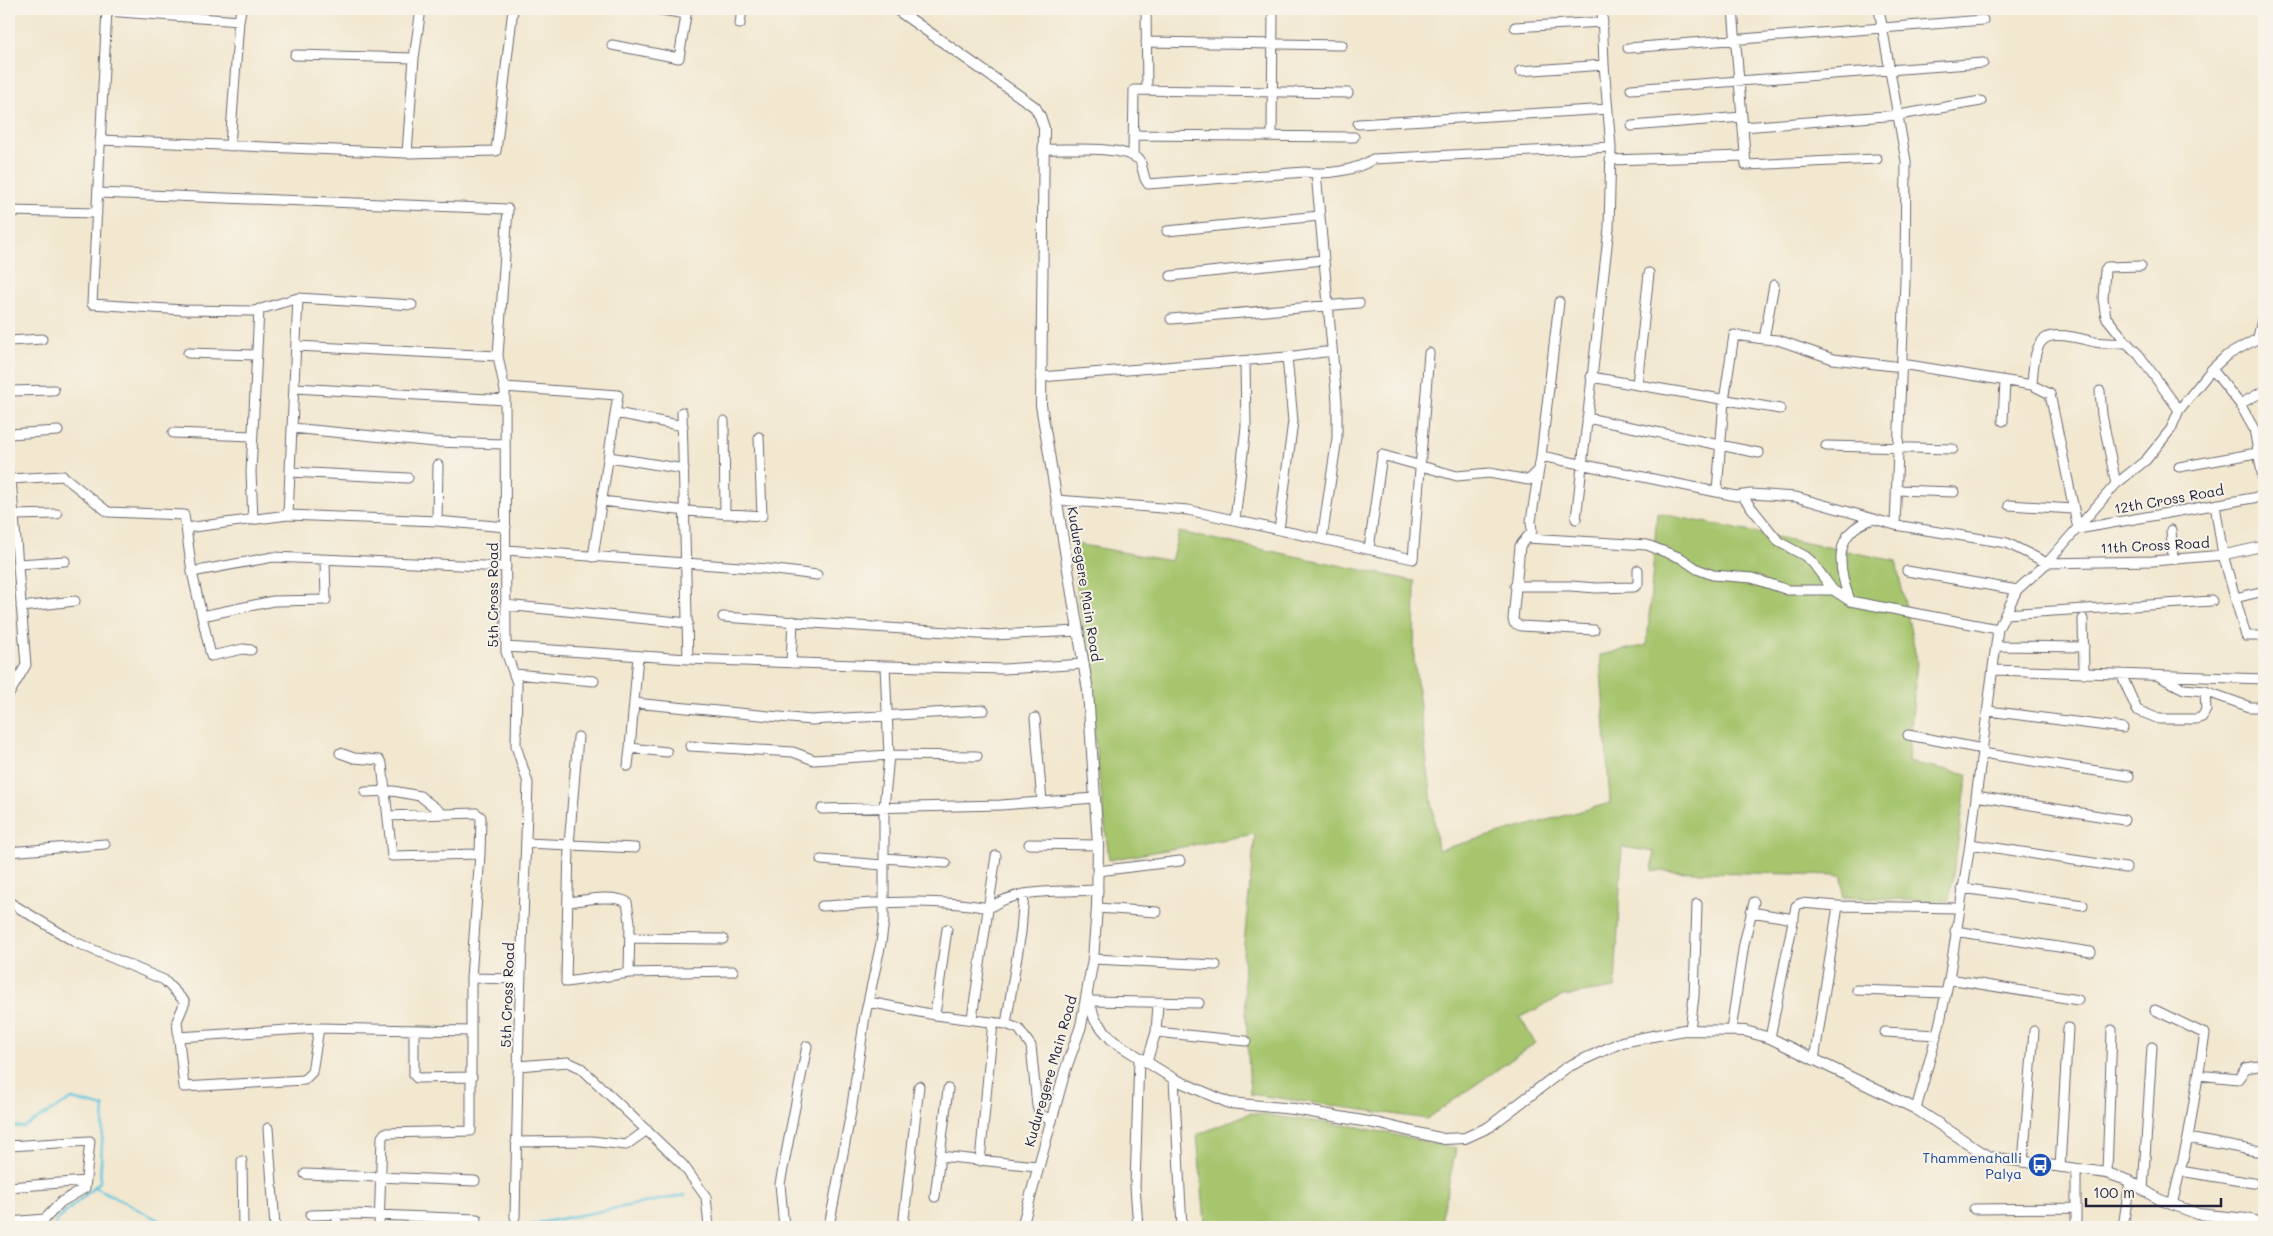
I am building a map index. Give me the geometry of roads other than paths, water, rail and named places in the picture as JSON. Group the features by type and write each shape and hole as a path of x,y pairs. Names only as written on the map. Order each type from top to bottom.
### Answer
{"street":[{"path":"230,146 241,9"},
{"path":"407,153 414,58 420,9"},
{"path":"100,140 407,153 496,151 513,9"},
{"path":"612,45 679,58 687,11 655,9"},
{"path":"740,24 742,9"},
{"name":"Kuduregere Main Road","path":"896,9 1035,107 1044,128 1041,406 1088,691 1096,798 1098,908 1088,998 1037,1166 1022,1227"},
{"path":"1146,9 1147,90"},
{"path":"1272,135 1273,9"},
{"path":"1576,519 1609,228 1611,147 1604,65 1602,9"},
{"path":"1733,9 1746,165 1877,159"},
{"path":"1879,9 1906,161 1902,365 1895,525"},
{"path":"239,21 107,10 92,304 183,310 259,309 298,298 412,305"},
{"path":"1628,48 1983,20"},
{"path":"1515,28 1603,22"},
{"path":"1146,42 1342,45"},
{"path":"295,55 414,58"},
{"path":"1631,89 1983,63"},
{"path":"1520,72 1604,65"},
{"path":"1133,155 1134,90 1348,93"},
{"path":"1632,126 1899,115 1981,101"},
{"path":"1358,124 1608,108"},
{"path":"1133,134 1354,137"},
{"path":"1043,149 1106,151 1133,155 1140,160 1148,184 1305,172 1316,173 1363,166 1373,159 1611,147"},
{"path":"1610,160 1745,156"},
{"path":"1316,173 1337,402 1337,438 1322,539"},
{"name":"5th Cross Road","path":"98,193 508,209 498,356 505,400 506,647 517,683 516,746 528,784 518,1066 515,1217"},
{"path":"9,211 96,213"},
{"path":"1166,231 1319,216"},
{"path":"1171,276 1323,260"},
{"path":"2141,266 2107,267 2105,270 2104,310 2106,317 2139,355 2179,410"},
{"path":"1637,385 1649,273"},
{"path":"1764,339 1774,285"},
{"path":"288,516 298,298"},
{"path":"1559,302 1541,456 1531,520 1532,531 1520,546 1513,619 1517,625 1594,630"},
{"path":"1171,320 1360,303"},
{"path":"253,520 252,436 259,309"},
{"path":"1916,1109 1937,1035 1949,979 1970,844 1998,629 2017,590 2047,563 2116,484 2146,460 2171,429 2179,410 2212,369 2226,356 2261,336 2264,312"},
{"path":"2032,385 2035,353 2045,338 2057,334 2096,342 2127,343"},
{"path":"1717,491 1724,401 1734,336 1778,340 1833,359 1902,365 2032,385 2047,392 2051,398 2078,529"},
{"path":"9,341 42,340"},
{"path":"296,346 498,356"},
{"path":"1041,378 1288,357 1332,351"},
{"path":"188,353 256,355"},
{"path":"1057,500 1188,510 1413,559 1429,353"},
{"path":"1279,530 1293,420 1288,357"},
{"path":"1235,520 1246,427 1244,361"},
{"path":"2212,369 2240,404 2254,429 2264,484"},
{"path":"1591,377 1780,409"},
{"path":"2003,421 2006,381"},
{"path":"504,387 618,395 593,556"},
{"path":"295,388 505,400"},
{"path":"9,392 54,390"},
{"path":"2100,391 2102,416 2116,484"},
{"path":"2240,404 2264,391"},
{"path":"682,412 686,511 688,659"},
{"path":"616,413 683,426"},
{"path":"1587,418 1759,453"},
{"path":"724,421 725,514"},
{"path":"292,428 434,442 505,444"},
{"path":"9,434 58,431"},
{"path":"173,433 252,436"},
{"path":"602,501 686,511 762,516 759,438"},
{"path":"1826,446 1954,449"},
{"path":"2178,466 2257,453"},
{"path":"1369,550 1382,455 1457,476 1489,473 1529,480 1538,471"},
{"path":"1541,456 1742,496 1751,494 1796,497 1871,520 2007,543 2047,563"},
{"path":"609,458 684,469"},
{"path":"437,521 438,465"},
{"path":"290,472 408,478"},
{"path":"9,694 26,665 10,479 63,476 108,512 184,515 192,572 210,656 244,649 251,650"},
{"path":"1896,490 1954,492"},
{"path":"1742,496 1779,542 1805,556 1819,570 1833,590 1850,601 1998,629"},
{"name":"12th Cross Road","path":"2078,529 2264,496"},
{"path":"2009,505 2074,510"},
{"path":"2215,505 2223,555 2246,636 2264,636"},
{"path":"12,518 57,514"},
{"path":"186,528 288,516 437,521 506,526"},
{"path":"1850,601 1842,571 1843,546 1848,534 1855,526 1871,520"},
{"path":"2170,530 2173,559"},
{"path":"1526,538 1647,546 1682,558 1697,569 1713,576 1752,578 1788,590 1833,590"},
{"name":"11th Cross Road","path":"2047,563 2173,559 2223,555 2264,546"},
{"path":"506,550 768,569 817,575"},
{"path":"192,572 273,557 506,567"},
{"path":"18,564 65,560"},
{"path":"202,616 273,601 326,600 326,560"},
{"path":"1515,586 1634,587 1638,584 1638,570"},
{"path":"1907,572 2017,590"},
{"path":"2235,598 2264,591"},
{"path":"21,606 75,601"},
{"path":"2006,614 2212,601"},
{"path":"505,605 688,623"},
{"path":"723,617 993,635 1079,630"},
{"path":"2083,619 2084,674"},
{"path":"792,663 794,621"},
{"path":"1996,646 2084,647"},
{"path":"506,647 688,659 885,666 1004,669 1084,664"},
{"path":"628,766 638,656"},
{"path":"828,1227 852,1112 861,1038 881,943 885,902 884,808 889,755 885,666"},
{"path":"1993,670 2264,679"},
{"path":"514,674 594,681"},
{"path":"2120,674 2137,710 2159,719 2196,719 2202,717 2206,710 2205,691"},
{"path":"2158,676 2184,689 2205,691 2250,707 2264,707"},
{"path":"634,703 811,720 984,710"},
{"path":"1988,711 2123,728"},
{"path":"1035,718 1042,802"},
{"path":"1908,735 1983,751 2129,776"},
{"path":"578,737 569,845 566,982 629,973 733,971"},
{"path":"690,746 793,752 814,760 889,755 977,756"},
{"path":"630,748 667,752"},
{"path":"340,753 354,758 379,760 382,764 385,776 392,856 480,854"},
{"path":"365,792 385,791 420,796 442,813"},
{"path":"1976,796 2124,820"},
{"path":"822,809 1042,802 1096,798"},
{"path":"379,1227 382,1136 388,1132 471,1131 471,978 481,817 472,812 388,816"},
{"path":"527,843 635,848"},
{"path":"9,852 105,844"},
{"path":"1029,844 1098,845"},
{"path":"1970,844 2126,868"},
{"path":"972,1018 996,856"},
{"path":"821,860 946,863"},
{"path":"1098,871 1180,860"},
{"path":"1962,888 2083,905"},
{"path":"822,906 885,902 956,902 989,908 999,901 1024,894 1098,890"},
{"path":"1006,1024 1021,932 1024,894"},
{"path":"568,902 608,899 622,899 627,902 630,938 629,973"},
{"path":"9,902 75,942 164,980 186,1002 176,1021 184,1087 304,1080 312,1072 319,1028"},
{"path":"1731,1030 1742,969 1744,944 1754,902"},
{"path":"1770,1038 1796,906 1801,903 1838,906 1959,908"},
{"path":"1690,1030 1694,996 1697,904"},
{"path":"1814,1060 1838,906"},
{"path":"1098,908 1157,912"},
{"path":"1752,912 1794,919"},
{"path":"935,1015 947,929"},
{"path":"1955,931 2091,952"},
{"path":"630,938 723,939"},
{"path":"1093,959 1216,965"},
{"path":"471,978 521,979"},
{"path":"1949,979 2078,1000"},
{"path":"1858,990 1946,992"},
{"path":"1199,1004 1158,1004 1088,998 1095,1020 1113,1041 1174,1079 1229,1103 1294,1109 1380,1124 1444,1139 1465,1138 1489,1128 1567,1067 1622,1042 1690,1030 1745,1031 1770,1038 1916,1109 1989,1157 2107,1173 2130,1181 2158,1199 2198,1214 2248,1219 2264,1223"},
{"path":"869,1002 935,1015 972,1018 1006,1024 1019,1029 1031,1046 1037,1106 1040,1114 1052,1121"},
{"path":"1138,1227 1135,1186 1143,1060 1156,1032 1158,1004"},
{"path":"2155,1010 2205,1034 2188,1138 2172,1204"},
{"path":"980,1161 993,1022"},
{"path":"178,1037 319,1028 470,1031"},
{"path":"2060,1167 2068,1028"},
{"path":"414,1030 414,1074 417,1078 472,1077"},
{"path":"2107,1173 2112,1030"},
{"path":"1156,1032 1246,1041"},
{"path":"1885,1032 1937,1035"},
{"path":"2023,1162 2034,1032"},
{"path":"784,1227 780,1184 807,1046"},
{"path":"2143,1190 2152,1047"},
{"path":"518,1066 568,1062 581,1068 683,1165 706,1197 709,1227"},
{"path":"2198,1075 2238,1079 2246,1068 2264,1065"},
{"path":"1174,1079 1182,1227"},
{"path":"903,1227 919,1086"},
{"path":"935,1197 948,1089"},
{"path":"268,1128 275,1227"},
{"path":"516,1142 591,1142 626,1146 647,1130"},
{"path":"2188,1138 2256,1151 2264,1150"},
{"path":"9,1146 90,1142 85,1188 61,1202 45,1219 9,1222"},
{"path":"940,1156 1037,1166"},
{"path":"242,1162 243,1227"},
{"path":"2076,1170 2076,1227"},
{"path":"2180,1171 2254,1183"},
{"path":"306,1174 475,1181"},
{"path":"9,1187 86,1181"},
{"path":"2122,1227 2130,1181"},
{"path":"1974,1208 2075,1208"},
{"path":"337,1214 337,1227"},
{"path":"310,1215 379,1215 477,1219"}],"waterway":[{"path":"9,1126 24,1127 72,1099 104,1107 100,1182 57,1220 55,1227"},
{"path":"95,1187 172,1227"},
{"path":"518,1227 685,1195"}],"place":[{"name":"Thammenahalli Palya","path":"2040,1165"}]}
